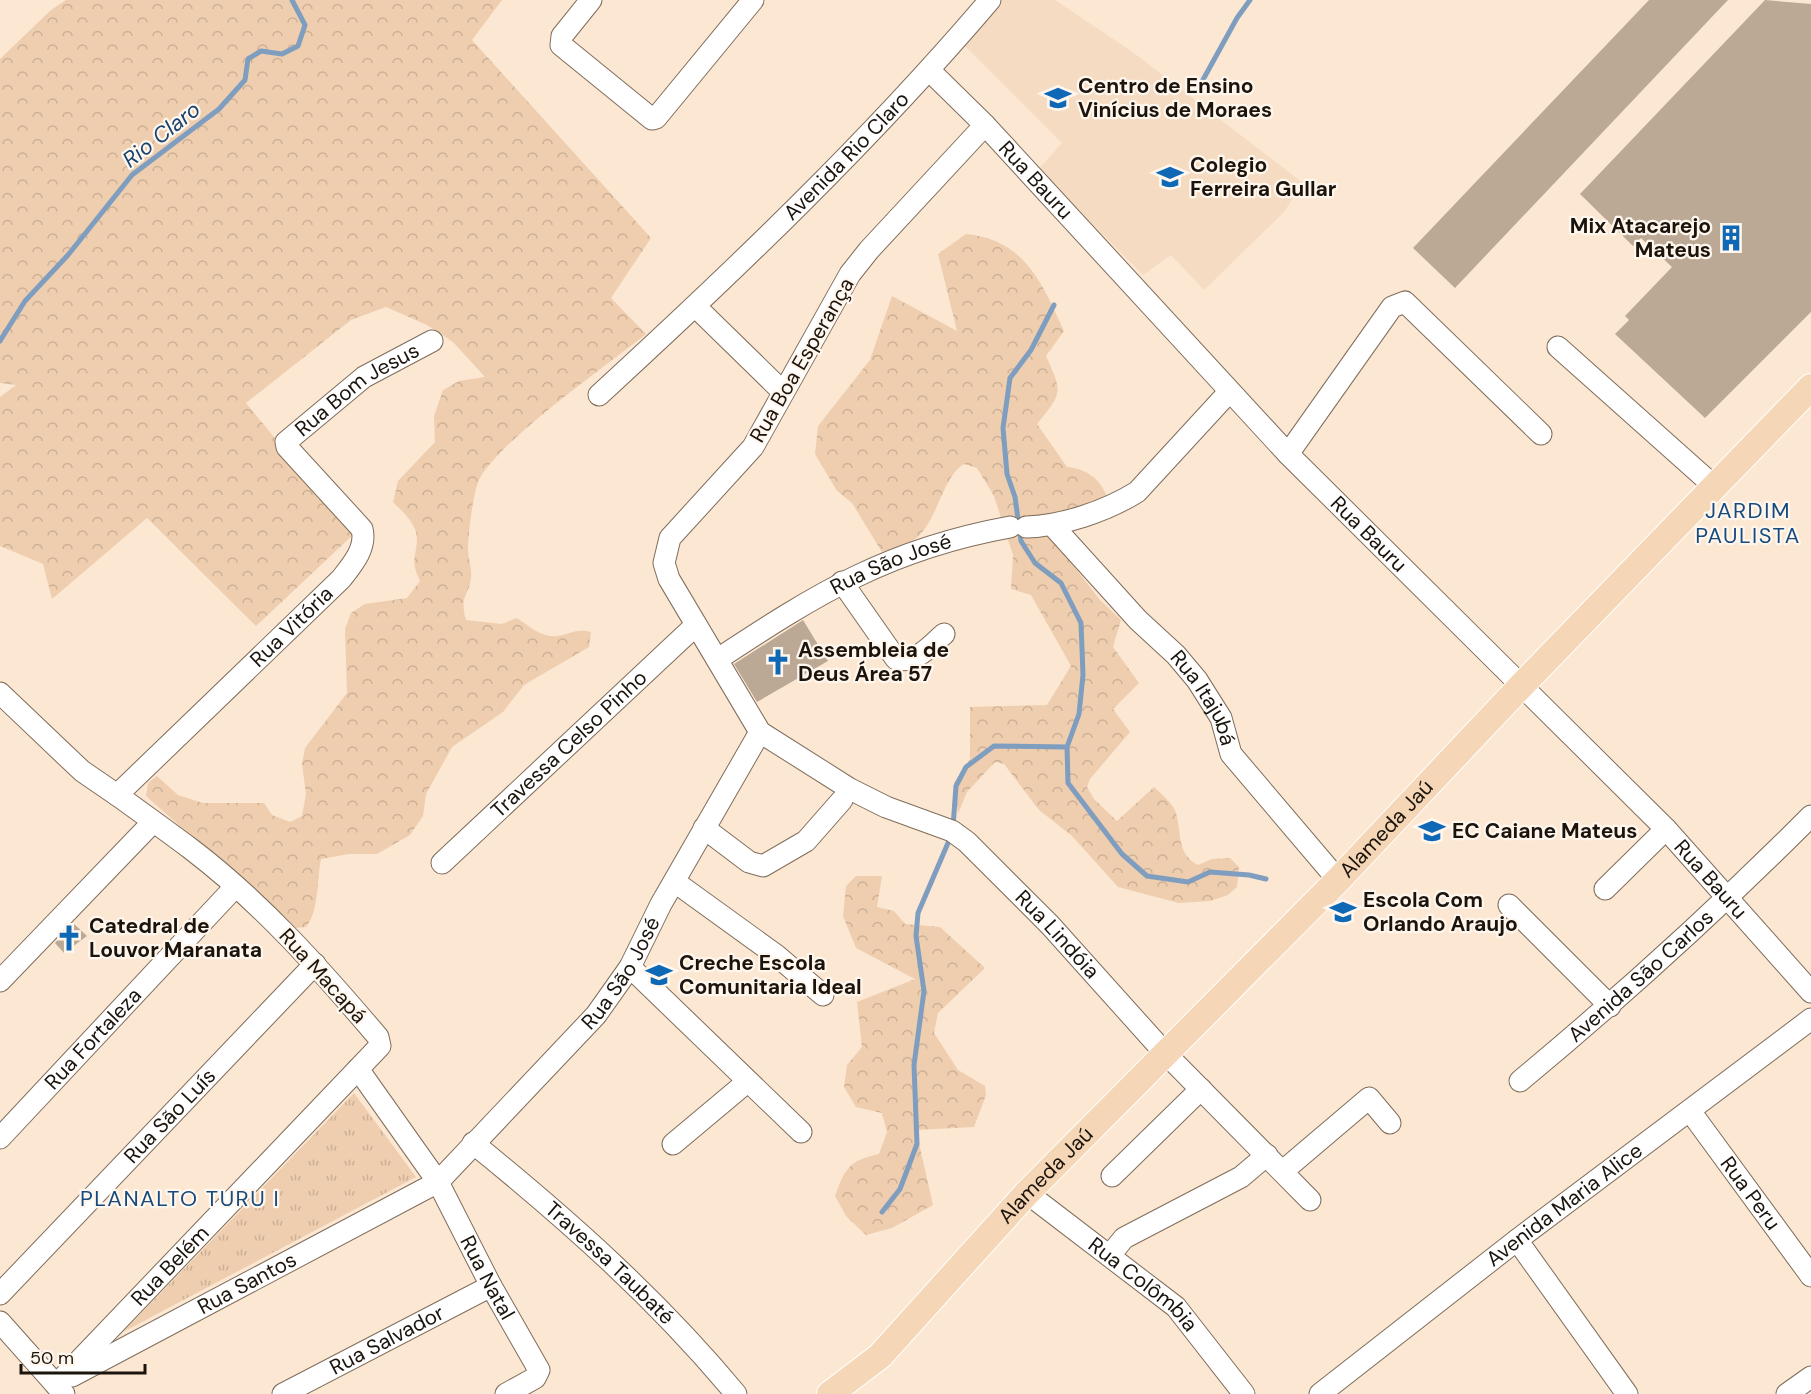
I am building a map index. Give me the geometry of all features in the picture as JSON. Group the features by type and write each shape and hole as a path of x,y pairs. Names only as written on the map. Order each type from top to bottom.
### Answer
{"main road":[{"name":"Alameda Jaú","path":"830,1394 880,1356 1028,1193 1164,1052 1338,880 1521,686 1811,387"}],"street":[{"path":"591,0 562,36 561,45 652,119 656,118 753,0"},
{"name":"Avenida Rio Claro","path":"599,395 696,307 930,71 990,0"},
{"name":"Rua Bauru","path":"930,71 984,124 1288,454 1666,829 1730,897 1811,992"},
{"name":"Rua Boa Esperança","path":"760,732 669,579 664,563 670,538 753,447 860,261 984,124"},
{"path":"1288,454 1392,307 1400,302 1405,302 1540,434"},
{"path":"696,307 783,392"},
{"name":"Rua Bom Jesus","path":"286,442 364,377 432,341"},
{"path":"1558,347 1715,487"},
{"name":"Rua São José","path":"718,659 807,601 886,561 927,546 1018,527 1053,526 1126,499 1137,492 1229,392"},
{"name":"Rua Vitória","path":"117,795 341,579 361,550 365,540 362,529 287,447 286,442"},
{"name":"Rua Itajubá","path":"1053,526 1197,680 1221,718 1232,754 1338,880"},
{"path":"842,582 896,659 905,662 914,659 944,634"},
{"name":"Travessa Celso Pinho","path":"442,863 696,625"},
{"path":"0,693 82,771 192,850 235,887"},
{"name":"Rua São José","path":"438,1182 596,1015 630,967 760,732"},
{"name":"Rua Lindóia","path":"760,732 850,789 886,807 952,831 967,842 1050,925 1164,1052 1310,1200"},
{"path":"705,828 749,862 763,866 806,841 842,800"},
{"name":"Avenida São Carlos","path":"1520,1081 1610,1006 1730,897 1811,816"},
{"path":"0,981 153,822"},
{"path":"1605,889 1666,829"},
{"path":"675,882 776,956 823,995"},
{"name":"Rua Macapá","path":"235,887 315,964 380,1042"},
{"name":"Rua Fortaleza","path":"0,1138 235,887"},
{"path":"1509,905 1610,1006"},
{"name":"Rua São Luís","path":"0,1294 315,964"},
{"path":"630,967 801,1132"},
{"name":"Avenida Maria Alice","path":"1320,1394 1517,1240 1811,1019"},
{"name":"Rua Belém","path":"60,1390 378,1049 380,1042"},
{"path":"358,1069 438,1182"},
{"path":"673,1144 747,1082"},
{"path":"1112,1176 1201,1089"},
{"path":"1283,1171 1368,1099 1372,1099 1390,1123"},
{"name":"Rua Peru","path":"1690,1111 1811,1276"},
{"name":"Travessa Taubaté","path":"473,1143 563,1216 614,1262 736,1394"},
{"path":"1110,1255 1124,1238 1241,1177 1267,1155"},
{"name":"Rua Natal","path":"438,1182 539,1373 535,1378 506,1394"},
{"name":"Rua Santos","path":"60,1390 438,1182"},
{"name":"Rua Colômbia","path":"1028,1193 1176,1307 1244,1394"},
{"path":"1517,1240 1627,1394"},
{"name":"Rua Salvador","path":"283,1394 491,1286"},
{"path":"0,1322 60,1390"},
{"path":"1787,1394 1811,1377"}],"shaded area":[{"name":"Colegio Ferreira Gullar","path":"998,0 1055,0 1134,53 1303,183 1284,212 1204,290 1171,255 1143,275 1038,170 1062,143 962,43"}],"green space":[{"path":"66,0 502,0 472,40 651,238 611,298 646,334 554,405 506,447 488,466 478,482 471,515 468,549 471,577 464,601 466,620 502,624 517,618 536,631 551,636 578,631 591,632 589,647 524,685 503,712 452,747 426,794 423,816 410,835 377,854 349,854 321,859 315,904 306,927 295,928 146,796 148,783 157,776 178,795 203,803 264,803 272,815 290,822 302,816 306,794 302,764 305,748 347,693 345,629 351,613 365,604 407,598 420,581 414,564 417,539 415,528 393,502 398,481 435,442 434,416 443,390 459,381 485,377 453,342 427,325 386,307 351,320 246,403 354,534 256,626 147,518 52,599 43,564 0,546 0,397 16,385 0,383 0,59 51,10"},
{"path":"966,234 986,238 1003,245 1017,255 1029,267 1048,296 1064,331 1046,356 1057,386 1055,399 1037,424 1067,467 1092,476 1107,497 1060,513 1053,539 1100,600 1121,620 1113,647 1139,683 1113,709 1130,732 1090,779 1087,787 1094,799 1117,821 1154,787 1174,809 1183,849 1191,860 1198,865 1212,859 1230,858 1239,867 1237,887 1228,895 1210,901 1179,903 1118,887 1072,836 1039,810 1004,764 995,762 967,792 958,814 954,783 970,759 970,707 1047,705 1071,666 1031,595 1011,589 1013,555 994,496 977,468 964,464 956,471 933,516 919,536 909,543 882,552 852,503 837,491 815,454 818,426 870,360 892,296 957,331 938,254"},
{"path":"856,876 882,876 877,907 894,911 905,924 940,927 985,968 938,1013 934,1033 958,1070 985,1086 986,1095 974,1127 916,1130 933,1205 892,1228 866,1235 846,1216 835,1196 842,1178 850,1167 861,1159 879,1154 887,1132 882,1113 856,1107 844,1087 847,1065 862,1047 857,1002 915,979 856,948 843,916 846,886"},
{"path":"354,1093 416,1177 123,1332"}],"building":[{"path":"1649,0 1728,0 1455,288 1413,248"},
{"name":"Mix Atacarejo Mateus","path":"1765,0 1811,4 1811,312 1705,418 1615,334 1629,320 1625,316 1672,267 1641,238 1633,246 1580,194"},
{"name":"Assembleia de Deus Área 57","path":"803,620 828,661 757,702 734,664"},
{"name":"Catedral de Louvor Maranata","path":"73,923 87,936 64,953 55,943"}],"waterway":[{"name":"Rio Claro","path":"0,341 25,301 68,255 132,175 219,109 245,80 248,59 261,51 282,54 298,46 305,25 292,0"},
{"path":"1199,87 1237,18 1250,0"},
{"path":"1054,305 1031,350 1010,378 1003,428 1007,474 1015,497 1021,541 1035,563 1061,583 1081,623 1083,675 1079,714 1067,747 1068,783 1122,854 1147,876 1188,882 1210,872 1249,875 1266,879"},
{"path":"953,827 956,786 966,767 994,746 1067,747"},
{"path":"882,1212 900,1189 917,1144 914,1065 924,991 916,936 918,913 951,836"}],"place":[{"name":"Centro de Ensino Vinícius de Moraes","path":"1058,98"},
{"name":"Colegio Ferreira Gullar","path":"1170,177"},
{"name":"Mix Atacarejo Mateus","path":"1731,238"},
{"name":"Assembleia de Deus Área 57","path":"778,662"},
{"name":"EC Caiane Mateus","path":"1432,831"},
{"name":"Escola Com Orlando Araujo","path":"1343,912"},
{"name":"Catedral de Louvor Maranata","path":"69,938"},
{"name":"Creche Escola Comunitaria Ideal","path":"659,975"}],"district":[{"name":"JARDIM PAULISTA","path":"1748,522"},
{"name":"PLANALTO TURU I","path":"180,1198"}]}
